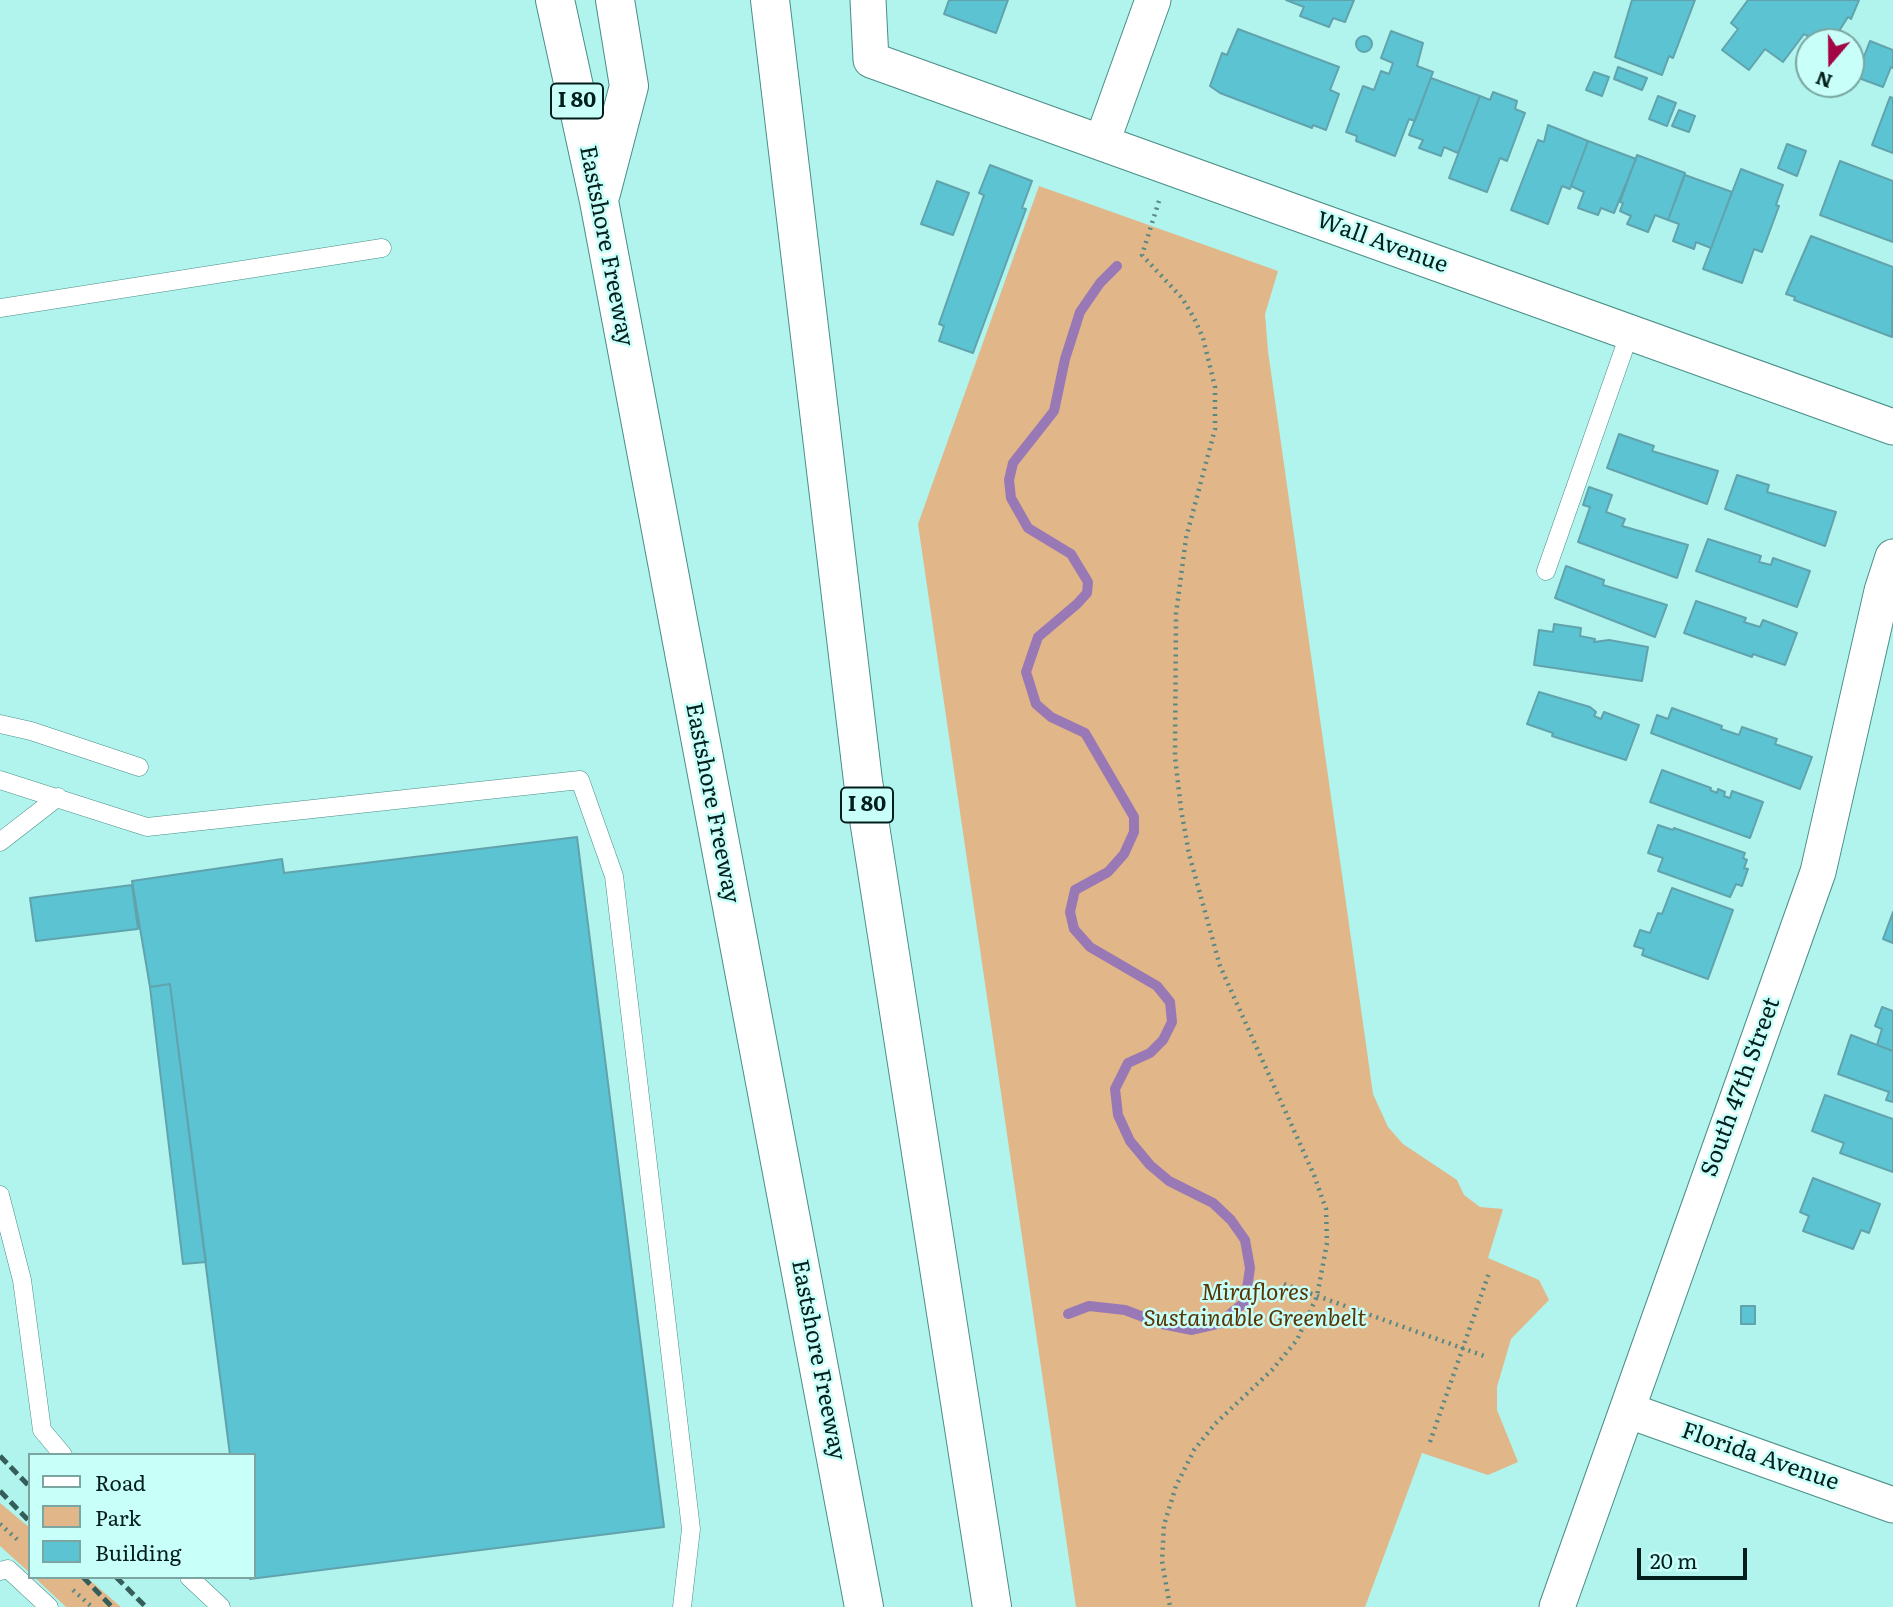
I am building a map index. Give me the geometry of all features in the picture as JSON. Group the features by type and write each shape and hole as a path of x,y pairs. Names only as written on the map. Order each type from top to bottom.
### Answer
{"highway":[{"name":"Eastshore Freeway","path":"555,0 598,201 864,1607"},
{"path":"598,201 629,86 615,0"},
{"name":"I 80","path":"770,0 863,780 992,1607"}],"street":[{"name":"Wall Avenue","path":"868,0 871,60 1893,427"},
{"path":"1102,142 1153,0"},
{"name":"South 47th Street","path":"1557,1607 1818,872 1882,591 1893,558"},
{"name":"Florida Avenue","path":"1627,1410 1893,1505"}],"lane":[{"path":"0,308 382,248"},
{"path":"1546,571 1630,332"},
{"path":"0,724 31,731 139,767"},
{"path":"0,780 147,827 580,780 614,876 691,1529 682,1607"},
{"path":"0,842 58,797"},
{"path":"0,1195 22,1280 41,1430 61,1453"},
{"path":"0,1571 8,1569 49,1607"},
{"path":"191,1579 221,1607"}],"path":[{"path":"1169,166 1142,255 1182,298 1194,318 1203,338 1215,387 1215,429 1186,538 1176,614 1175,757 1181,809 1189,854 1220,966 1314,1175 1326,1209 1327,1243 1317,1296 1297,1340 1208,1433 1194,1450 1176,1486 1164,1525 1162,1561 1170,1607"},
{"path":"1430,1442 1489,1273"},
{"path":"1284,1284 1487,1357"},
{"path":"0,1524 28,1549"}],"green space":[{"name":"Miraflores Sustainable Greenbelt","path":"1039,186 1278,271 1265,314 1268,351 1373,1094 1388,1127 1403,1144 1457,1180 1464,1195 1480,1207 1503,1209 1488,1258 1539,1280 1549,1300 1511,1339 1497,1387 1497,1410 1518,1462 1488,1475 1422,1453 1365,1607 1076,1607 918,524"},
{"path":"0,1503 28,1526 28,1571 0,1546"},
{"path":"36,1579 88,1579 121,1607 66,1607"}],"building":[{"path":"949,0 1008,0 996,33 944,14"},
{"path":"1286,0 1354,0 1345,22 1333,18 1329,27 1300,16 1304,7"},
{"path":"1632,0 1695,0 1673,58 1669,56 1662,75 1615,57"},
{"path":"1748,0 1859,0 1851,19 1848,17 1841,28 1795,28 1795,46 1783,62 1765,49 1749,70 1722,50 1738,29 1731,23"},
{"path":"1238,29 1339,67 1330,90 1339,94 1326,130 1313,125 1312,128 1220,93 1210,86 1222,53 1227,55"},
{"path":"1391,31 1423,43 1417,66 1433,72 1415,121 1409,119 1395,156 1356,141 1357,136 1346,132 1363,86 1374,90 1381,71 1389,74 1393,63 1381,58"},
{"path":"1364,36 1372,44 1364,52 1356,44"},
{"path":"1870,41 1893,50 1893,68 1891,67 1883,87 1865,80 1865,54"},
{"path":"1618,67 1647,78 1642,90 1614,79"},
{"path":"1594,72 1609,77 1602,96 1586,90"},
{"path":"1431,78 1480,96 1458,153 1444,147 1441,156 1419,148 1423,140 1409,135"},
{"path":"1493,92 1517,101 1515,109 1525,113 1507,161 1500,158 1487,192 1449,178 1480,96 1490,100"},
{"path":"1658,96 1676,103 1667,126 1649,119"},
{"path":"1890,97 1893,98 1893,153 1872,145"},
{"path":"1679,110 1695,116 1689,132 1672,126"},
{"path":"1548,125 1588,141 1570,189 1562,186 1548,224 1511,210 1538,140 1544,142"},
{"path":"1588,141 1636,159 1614,213 1601,208 1598,215 1578,208 1584,192 1571,186"},
{"path":"1787,144 1806,151 1797,176 1778,168"},
{"path":"1637,155 1685,173 1668,220 1655,215 1648,232 1627,224 1631,216 1620,211 1623,203 1620,202"},
{"path":"1840,161 1893,181 1893,242 1820,215"},
{"path":"990,165 1032,181 1022,208 1026,209 973,353 939,341 944,326 939,324 984,195 979,193"},
{"path":"1741,169 1783,185 1776,205 1779,206 1762,252 1754,249 1742,283 1703,269"},
{"path":"1685,175 1732,192 1711,248 1696,242 1694,249 1673,241 1679,224 1668,220"},
{"path":"937,181 969,193 953,235 921,224"},
{"path":"1811,236 1893,267 1892,337 1794,300 1795,297 1786,294"},
{"path":"1619,434 1654,446 1652,451 1718,471 1707,504 1607,468"},
{"path":"1737,475 1769,485 1767,492 1836,512 1825,546 1725,509"},
{"path":"1589,487 1612,495 1606,512 1625,519 1622,526 1688,545 1677,578 1578,542 1590,507 1583,505"},
{"path":"1708,539 1761,556 1759,562 1771,565 1773,558 1810,571 1797,607 1696,571"},
{"path":"1566,566 1604,580 1603,585 1667,605 1655,637 1555,598"},
{"path":"1696,601 1746,618 1744,622 1760,627 1763,620 1797,633 1785,665 1753,654 1752,657 1684,633"},
{"path":"1554,624 1581,628 1580,636 1595,639 1594,642 1609,640 1648,647 1642,681 1534,665 1539,630 1553,632"},
{"path":"1539,692 1590,707 1596,712 1594,716 1601,719 1604,712 1639,725 1626,760 1552,736 1553,733 1527,724"},
{"path":"1672,708 1739,735 1742,727 1777,739 1775,744 1812,757 1800,789 1651,733 1657,715 1668,719"},
{"path":"1662,770 1711,788 1710,790 1717,793 1718,789 1730,798 1732,791 1763,802 1750,838 1650,802"},
{"path":"1658,825 1745,853 1743,858 1747,860 1744,868 1748,869 1742,886 1736,884 1730,897 1658,871 1663,858 1648,853"},
{"path":"577,837 664,1527 256,1578 256,1453 230,1453 170,984 150,987 132,881 282,859 284,873"},
{"path":"132,885 138,929 36,941 30,898"},
{"path":"1672,888 1733,910 1708,979 1642,955 1644,949 1634,946 1640,930 1650,933 1658,913 1662,914"},
{"path":"1893,912 1893,943 1883,939"},
{"path":"170,984 206,1262 183,1264 150,987"},
{"path":"1882,1007 1893,1011 1893,1051 1877,1045 1882,1029 1875,1026"},
{"path":"1851,1035 1893,1051 1893,1102 1886,1100 1889,1092 1838,1074"},
{"path":"1825,1095 1893,1119 1893,1172 1840,1153 1844,1143 1812,1131"},
{"path":"1813,1178 1880,1204 1869,1233 1861,1230 1853,1249 1803,1231 1809,1216 1800,1212"},
{"path":"1741,1306 1755,1306 1755,1324 1741,1324"}],"waterway":[{"path":"1068,1314 1089,1306 1125,1310 1162,1324 1192,1330 1218,1324 1245,1302 1250,1268 1245,1240 1231,1220 1213,1203 1169,1181 1150,1165 1130,1141 1118,1115 1115,1089 1128,1063 1150,1053 1163,1040 1172,1022 1170,1002 1157,986 1090,947 1074,929 1070,912 1075,890 1108,872 1124,854 1134,832 1134,817 1085,733 1051,717 1036,704 1026,672 1038,637 1077,604 1087,593 1088,582 1071,554 1028,528 1011,498 1009,480 1013,463 1054,411 1065,359 1080,312 1100,283 1117,266"}],"railway":[{"path":"0,1456 28,1485"},
{"path":"0,1491 28,1520"},
{"path":"85,1579 112,1607"},
{"path":"118,1579 146,1607"}]}
